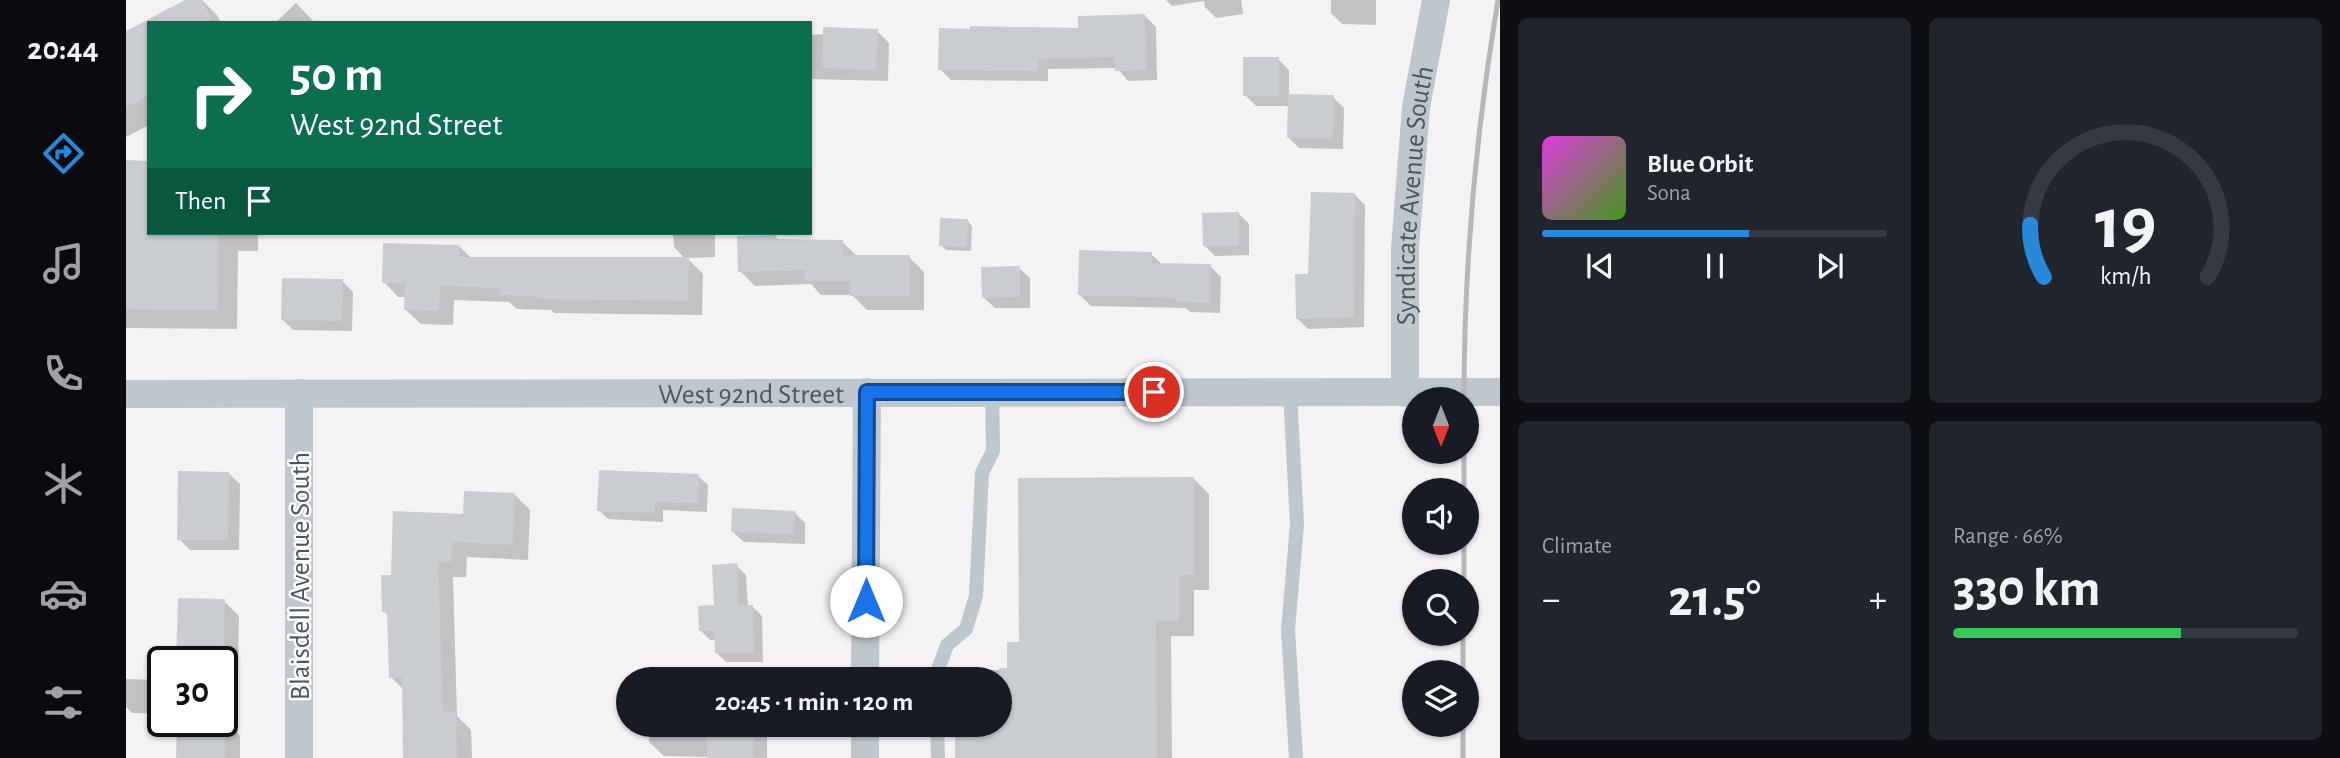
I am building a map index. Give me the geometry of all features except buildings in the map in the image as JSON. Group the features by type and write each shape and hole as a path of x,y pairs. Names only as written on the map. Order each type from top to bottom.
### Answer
{"street":[{"name":"Syndicate Avenue South","path":"1405,387 1405,247 1416,107 1436,0"},
{"path":"865,667 867,392"},
{"name":"West 92nd Street","path":"1479,392 1500,392"},
{"name":"Blaisdell Avenue South","path":"299,393 299,758"},
{"name":"West 92nd Street","path":"126,394 1402,393"},
{"path":"865,737 865,758"}],"lane":[{"path":"939,667 947,645 966,629 976,596 982,473 993,451 992,392"},
{"path":"1290,393 1297,524 1288,630 1296,758"},
{"path":"937,737 938,758"}],"railway":[{"path":"1464,387 1466,299 1473,199 1483,99 1498,0"},
{"path":"1464,464 1464,478"},
{"path":"1464,555 1464,569"},
{"path":"1463,646 1463,660"},
{"path":"1463,737 1463,758"}],"route":[{"path":"866,601 867,392 1154,392"}]}
